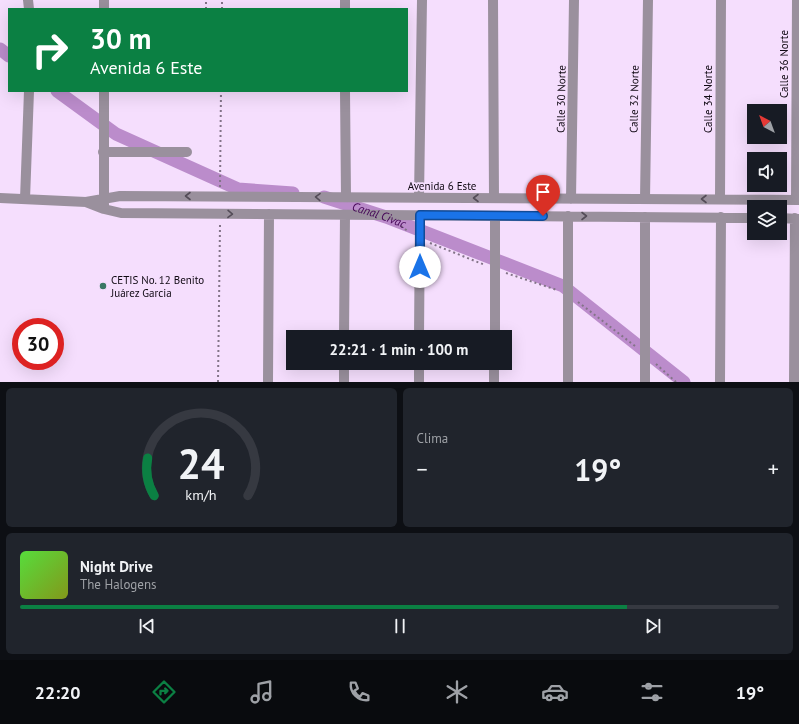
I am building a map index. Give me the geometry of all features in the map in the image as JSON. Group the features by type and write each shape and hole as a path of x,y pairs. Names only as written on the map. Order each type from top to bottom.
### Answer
{"street":[{"path":"419,197 422,0"},
{"path":"493,0 494,198"},
{"name":"Calle 30 Norte","path":"571,198 574,0"},
{"name":"Calle 32 Norte","path":"645,199 648,0"},
{"name":"Calle 34 Norte","path":"720,199 721,0"},
{"name":"Calle 36 Norte","path":"797,0 797,200"},
{"path":"25,199 29,92"},
{"path":"104,92 104,210"},
{"path":"345,92 346,197"},
{"path":"103,152 187,152"},
{"name":"Avenida 6 Este","path":"0,198 86,202 120,196 797,200"},
{"path":"247,196 248,214"},
{"path":"520,216 523,198"},
{"path":"523,198 530,216"},
{"name":"Avenida 6 Este","path":"86,202 104,210 121,213 747,218"},
{"path":"268,382 269,214"},
{"path":"344,330 345,215"},
{"path":"419,330 420,215"},
{"path":"495,330 496,216"},
{"path":"568,216 568,382"},
{"path":"645,217 645,382"},
{"path":"720,382 721,217"},
{"path":"794,382 797,218"},
{"path":"344,370 344,382"},
{"path":"419,370 419,382"},
{"path":"494,370 494,382"}],"path":[{"path":"220,196 221,92"},
{"path":"218,382 220,214"},
{"path":"384,215 420,239 495,269 569,294 645,354 676,382"}],"waterway":[{"name":"Canal Civac","path":"0,49 8,55"},
{"name":"Canal Civac","path":"58,92 116,134 238,189 293,193"},
{"name":"Canal Civac","path":"324,197 386,217 563,286 684,382"}],"place":[{"name":"CETIS No. 12 Benito Juárez Garcia","path":"103,286"}],"route":[{"path":"420,267 420,215 543,216"}]}
